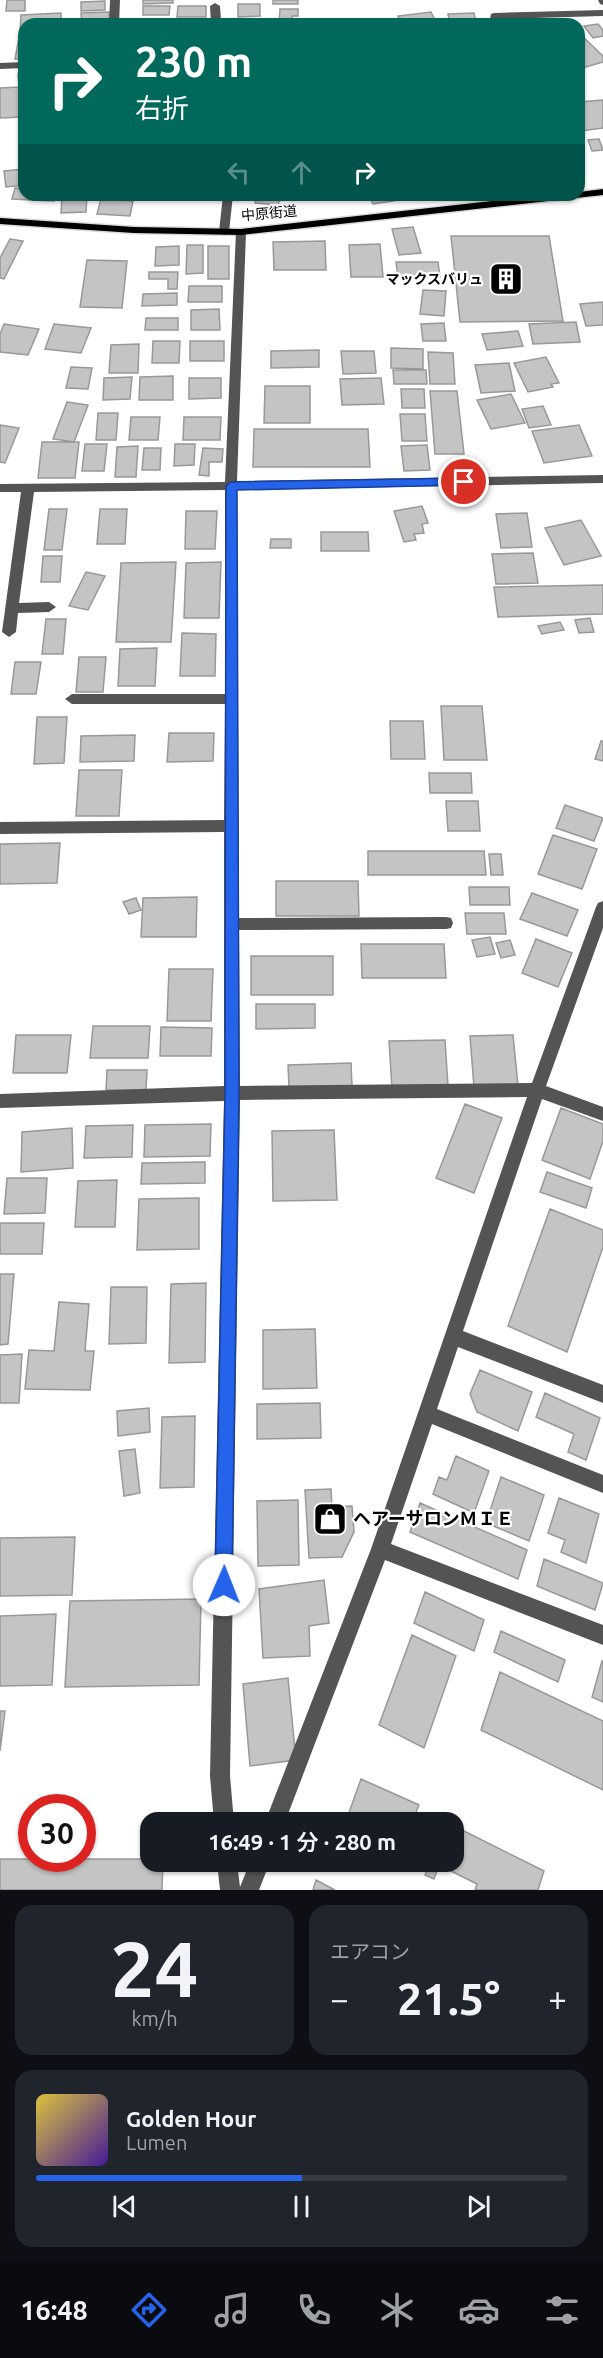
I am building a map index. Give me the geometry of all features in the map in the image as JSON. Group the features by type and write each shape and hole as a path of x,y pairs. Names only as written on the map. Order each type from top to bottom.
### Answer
{"main road":[{"name":"中原街道","path":"585,194 603,192"},
{"name":"中原街道","path":"0,221 134,230 241,232 523,201"}],"street":[{"path":"114,18 115,0"},
{"path":"215,6 216,18"},
{"path":"494,18 494,16 603,13"},
{"path":"0,66 18,65"},
{"path":"224,231 227,201"},
{"path":"223,1812 220,1776 232,1094 231,486 241,232"},
{"path":"0,488 603,479"},
{"path":"9,632 28,488"},
{"path":"12,608 49,607"},
{"path":"72,699 231,699"},
{"path":"0,828 231,826"},
{"path":"279,1812 380,1549 537,1090 603,907"},
{"path":"232,924 446,923"},
{"path":"0,1101 232,1094 537,1090 603,1114"},
{"path":"453,1336 603,1394"},
{"path":"426,1413 603,1484"},
{"path":"380,1549 603,1635"},
{"path":"229,1872 230,1890"},
{"path":"249,1890 256,1872"}],"building":[{"path":"7,0 25,0 25,11 6,11"},
{"path":"143,0 173,0 173,3 143,4"},
{"path":"273,0 298,0 298,4 273,4"},
{"path":"105,1 105,10 81,11 81,2"},
{"path":"238,4 260,4 260,16 238,17"},
{"path":"143,6 170,6 169,15 143,15"},
{"path":"178,6 206,6 206,17 177,17"},
{"path":"280,9 298,9 298,16 279,18"},
{"path":"109,12 109,18 81,18 81,13"},
{"path":"431,12 434,18 399,18 398,16"},
{"path":"61,13 61,18 21,18 21,15"},
{"path":"474,13 475,18 449,18 448,14"},
{"path":"598,24 603,30 603,36 593,38 585,26"},
{"path":"585,39 603,56 603,62 585,67"},
{"path":"18,43 18,59 15,59"},
{"path":"18,87 18,117 0,118 0,88"},
{"path":"603,100 603,128 585,130 585,102"},
{"path":"599,139 603,150 592,151 588,140"},
{"path":"18,170 18,186 6,187 4,171"},
{"path":"15,188 18,188 18,199 12,199"},
{"path":"62,201 87,201 86,212 61,213"},
{"path":"100,201 133,201 130,216 97,214"},
{"path":"256,201 279,201 278,205 255,203"},
{"path":"372,201 394,201 373,204"},
{"path":"413,227 421,253 399,255 392,229"},
{"name":"マックスバリュ","path":"451,236 549,236 563,321 460,322"},
{"path":"10,239 23,241 4,279 0,278 0,258"},
{"path":"325,241 326,270 274,270 273,242"},
{"path":"380,244 383,277 351,277 349,245"},
{"path":"187,245 203,245 203,273 186,274"},
{"path":"179,246 179,265 155,266 156,247"},
{"path":"208,246 229,246 229,279 208,279"},
{"path":"87,260 127,261 122,308 80,307"},
{"path":"396,262 438,262 440,277 398,277"},
{"path":"149,272 178,272 177,289 168,289 168,279 149,279"},
{"path":"189,286 222,286 222,302 188,302"},
{"path":"423,290 446,291 444,316 420,314"},
{"path":"177,293 177,305 142,306 143,294"},
{"path":"603,302 603,325 586,326 580,304"},
{"path":"219,309 220,330 191,330 191,310"},
{"path":"146,318 178,318 178,330 145,330"},
{"path":"576,322 580,342 533,344 529,324"},
{"path":"444,323 446,341 423,341 421,324"},
{"path":"4,324 39,329 28,355 0,352 0,334"},
{"path":"54,324 91,328 81,353 45,349"},
{"path":"518,331 523,346 487,350 482,334"},
{"path":"153,341 180,341 179,363 152,363"},
{"path":"190,341 224,341 224,361 190,361"},
{"path":"139,344 138,373 109,373 111,345"},
{"path":"391,348 423,349 423,369 391,368"},
{"path":"319,350 319,367 271,368 271,351"},
{"path":"341,351 374,351 376,373 343,374"},
{"path":"428,352 453,353 455,384 430,384"},
{"path":"546,357 559,383 551,384 553,387 528,392 514,363"},
{"path":"509,363 515,391 481,393 475,365"},
{"path":"71,367 92,368 88,389 66,388"},
{"path":"393,370 426,370 427,384 394,384"},
{"path":"173,376 173,400 139,400 140,377"},
{"path":"132,377 130,399 103,400 104,378"},
{"path":"189,378 221,378 221,398 189,399"},
{"path":"381,378 384,404 342,405 340,379"},
{"path":"265,386 310,386 310,423 264,423"},
{"path":"401,389 424,389 425,408 402,408"},
{"path":"430,391 457,391 464,454 435,454"},
{"path":"511,394 525,423 491,429 477,400"},
{"path":"67,402 88,405 74,442 53,439"},
{"path":"543,406 551,425 529,428 522,409"},
{"path":"98,413 118,413 116,440 96,440"},
{"path":"400,414 425,414 427,441 402,441"},
{"path":"131,417 160,417 158,440 129,440"},
{"path":"184,417 221,417 220,440 183,440"},
{"path":"0,425 19,428 5,463 0,462"},
{"path":"579,425 592,456 544,463 532,431"},
{"path":"254,429 368,429 370,467 253,467"},
{"path":"42,442 79,442 75,478 38,478"},
{"path":"85,444 107,444 104,471 82,471"},
{"path":"175,444 195,444 194,465 174,466"},
{"path":"427,445 430,470 404,471 401,446"},
{"path":"138,446 136,477 115,477 117,447"},
{"path":"144,448 161,448 160,470 142,470"},
{"path":"203,448 223,449 222,462 209,462 209,476 199,475"},
{"path":"422,506 428,523 422,524 424,533 414,534 416,540 404,542 394,511"},
{"path":"49,509 67,509 62,550 44,550"},
{"path":"100,509 127,509 125,544 97,544"},
{"path":"186,511 217,511 215,549 185,549"},
{"path":"527,513 532,547 501,548 496,514"},
{"path":"581,520 601,556 564,565 545,528"},
{"path":"321,532 368,532 369,551 321,551"},
{"path":"271,539 291,539 291,548 270,548"},
{"path":"533,553 538,583 496,584 492,554"},
{"path":"43,556 62,556 60,582 41,582"},
{"path":"176,562 171,642 116,642 121,563"},
{"path":"221,562 219,618 184,618 186,563"},
{"path":"86,572 105,576 88,610 69,606"},
{"path":"603,585 603,614 498,617 494,587"},
{"path":"590,618 594,632 579,633 575,620"},
{"path":"46,619 66,619 63,654 42,654"},
{"path":"560,622 564,630 542,634 538,626"},
{"path":"182,633 216,634 215,676 180,676"},
{"path":"157,648 155,686 118,686 120,649"},
{"path":"79,657 106,657 103,692 76,692"},
{"path":"15,662 41,662 36,694 11,694"},
{"path":"441,706 482,706 487,760 444,760"},
{"path":"37,717 67,717 64,763 34,764"},
{"path":"390,721 423,721 425,759 391,759"},
{"path":"169,733 214,733 213,761 167,762"},
{"path":"135,735 134,761 80,762 81,736"},
{"path":"601,741 603,741 603,761 595,759"},
{"path":"79,770 122,770 119,816 76,816"},
{"path":"429,773 471,773 472,793 430,793"},
{"path":"446,801 478,801 480,831 448,831"},
{"path":"565,805 603,818 594,841 556,828"},
{"path":"553,835 597,849 582,889 538,874"},
{"path":"60,843 57,883 0,884 0,844"},
{"path":"368,851 484,851 486,875 368,875"},
{"path":"489,854 501,854 503,875 491,875"},
{"path":"276,881 358,881 359,916 276,916"},
{"path":"469,887 509,887 510,905 470,905"},
{"path":"532,893 578,910 567,936 520,919"},
{"path":"197,897 196,937 141,937 143,898"},
{"path":"136,898 141,910 129,914 123,902"},
{"path":"465,913 504,913 506,934 467,934"},
{"path":"490,937 495,954 477,957 472,940"},
{"path":"536,939 572,953 558,987 522,973"},
{"path":"510,940 515,955 501,958 496,943"},
{"path":"361,944 444,944 446,978 362,978"},
{"path":"251,956 333,956 333,995 251,995"},
{"path":"169,969 213,969 211,1021 167,1021"},
{"path":"256,1004 315,1004 315,1028 256,1029"},
{"path":"93,1026 150,1026 148,1058 90,1058"},
{"path":"161,1027 212,1028 211,1056 160,1056"},
{"path":"16,1035 71,1035 67,1073 13,1073"},
{"path":"513,1035 518,1086 474,1087 470,1036"},
{"path":"445,1040 448,1086 392,1088 389,1041"},
{"path":"351,1063 352,1086 289,1087 288,1065"},
{"path":"107,1070 147,1070 146,1090 106,1090"},
{"path":"465,1104 502,1118 474,1193 436,1178"},
{"path":"561,1108 603,1124 603,1141 590,1179 542,1160"},
{"path":"211,1124 210,1156 144,1157 145,1125"},
{"path":"133,1125 132,1157 84,1158 86,1126"},
{"path":"72,1128 73,1168 21,1172 22,1132"},
{"path":"334,1130 337,1200 273,1201 272,1131"},
{"path":"205,1162 205,1183 141,1184 142,1163"},
{"path":"547,1172 592,1188 586,1208 540,1192"},
{"path":"7,1178 47,1178 45,1213 4,1214"},
{"path":"117,1180 115,1227 75,1227 78,1181"},
{"path":"199,1198 199,1249 137,1250 139,1199"},
{"path":"550,1209 603,1230 603,1247 567,1352 508,1326"},
{"path":"0,1223 44,1223 42,1254 0,1254"},
{"path":"0,1274 14,1274 8,1344 0,1345"},
{"path":"206,1283 205,1362 169,1363 171,1284"},
{"path":"111,1287 147,1287 146,1343 109,1344"},
{"path":"59,1302 89,1304 85,1351 94,1351 90,1390 25,1389 29,1350 54,1351"},
{"path":"315,1329 317,1388 263,1389 263,1330"},
{"path":"22,1354 19,1403 0,1403 0,1355"},
{"path":"480,1370 532,1392 518,1431 477,1412 470,1394"},
{"path":"545,1393 600,1418 586,1460 568,1452 574,1434 536,1417"},
{"path":"320,1403 321,1438 257,1439 257,1404"},
{"path":"149,1408 150,1432 118,1436 117,1411"},
{"path":"195,1416 194,1487 160,1488 162,1417"},
{"path":"135,1449 140,1493 124,1496 119,1451"},
{"path":"456,1456 489,1471 474,1513 433,1494 439,1477 447,1480"},
{"path":"501,1477 544,1495 529,1541 486,1523"},
{"name":"ヘアーサロンＭＩＥ","path":"331,1489 332,1507 352,1506 354,1532 342,1557 309,1558 305,1490"},
{"path":"559,1498 599,1514 586,1563 561,1552 565,1540 548,1533"},
{"path":"298,1500 299,1565 258,1566 257,1501"},
{"path":"420,1503 527,1550 518,1579 410,1532"},
{"path":"75,1537 72,1595 0,1596 0,1538"},
{"path":"544,1559 603,1583 595,1610 537,1586"},
{"path":"324,1580 329,1623 309,1626 310,1656 263,1658 259,1589"},
{"path":"425,1592 484,1620 474,1651 414,1623"},
{"path":"201,1599 199,1685 65,1687 70,1601"},
{"path":"56,1614 52,1685 0,1686 0,1616"},
{"path":"501,1631 565,1660 558,1682 494,1652"},
{"path":"412,1635 456,1656 424,1748 379,1725"},
{"path":"603,1662 603,1702 592,1697"},
{"path":"500,1672 603,1721 603,1790 481,1730"},
{"path":"288,1678 296,1760 250,1766 243,1684"},
{"path":"0,1711 5,1711 0,1751"},
{"path":"361,1779 419,1805 416,1812 349,1812"},
{"path":"464,1831 544,1871 538,1890 475,1890 477,1884 453,1872 464,1872"},
{"path":"0,1859 18,1859 18,1872 96,1872 96,1859 140,1859 140,1872 163,1872 162,1890 0,1890"},
{"path":"426,1872 436,1872 434,1879 425,1875"},
{"path":"316,1880 335,1890 313,1890"}],"place":[{"name":"マックスバリュ","path":"506,279"},
{"name":"ヘアーサロンＭＩＥ","path":"330,1519"}],"route":[{"path":"224,1585 232,1094 231,486 464,482"}]}
